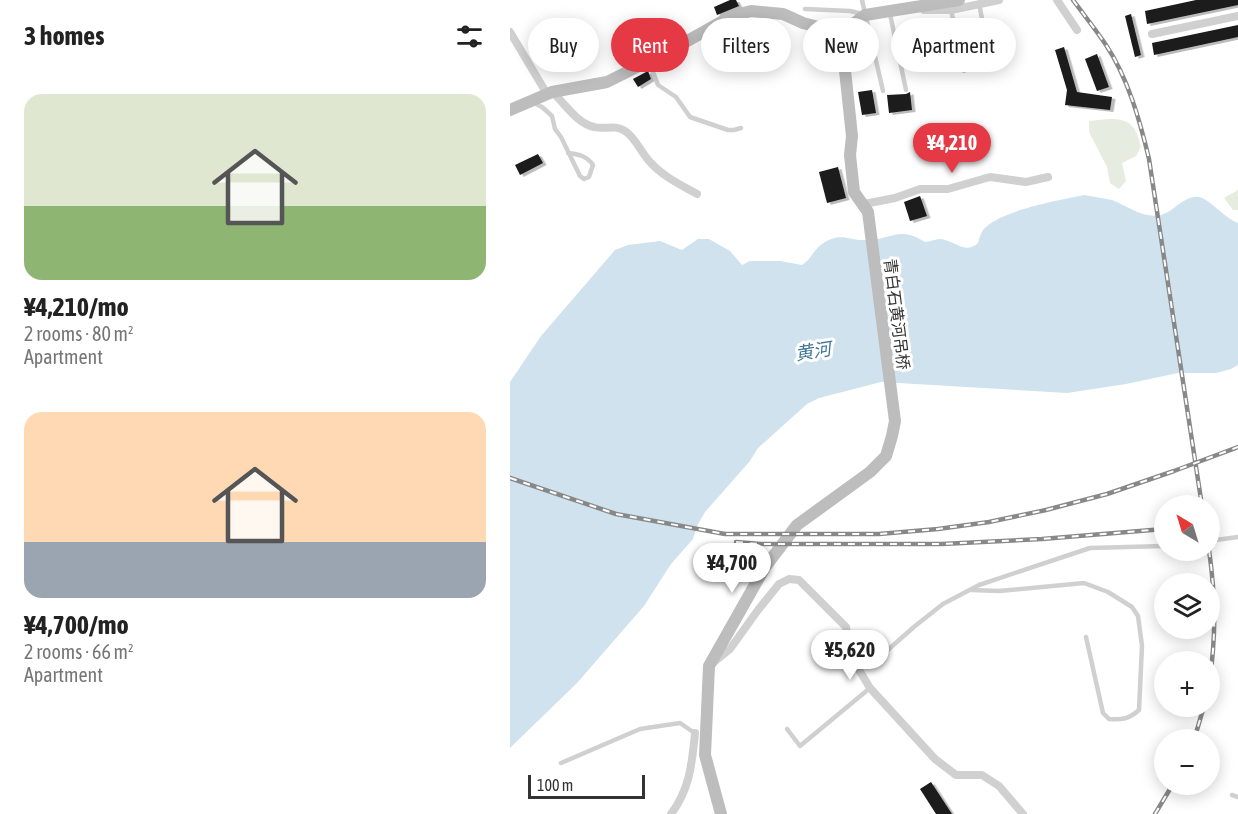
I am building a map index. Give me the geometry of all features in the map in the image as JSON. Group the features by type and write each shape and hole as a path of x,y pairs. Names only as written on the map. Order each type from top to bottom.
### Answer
{"street":[{"path":"861,18 865,15 919,6 999,0"},
{"path":"1057,0 1077,30"},
{"path":"689,39 732,16 751,11 783,14 803,23"},
{"path":"1152,34 1238,16"},
{"path":"510,32 549,93 583,122 593,127 615,126 624,129 651,163 669,178 697,194"},
{"path":"510,110 549,93 607,82 627,72"},
{"name":"青白石黄河吊桥","path":"710,666 765,567 797,525 870,472 886,456 895,421 866,208 854,192 850,155 852,136 845,72"},
{"path":"866,208 920,189 948,189 990,177 1026,182 1048,177"},
{"path":"721,814 705,755 710,666 730,649 779,584 783,580 794,578 804,583 846,627 850,655 870,688 935,759 956,775 982,775 999,786 1023,814"},
{"path":"671,814 681,801 690,776 695,733"}],"lane":[{"path":"862,0 883,91"},
{"path":"979,3 982,18"},
{"path":"805,9 850,10 865,15"},
{"path":"889,11 906,90"},
{"path":"653,72 658,86 676,97 690,117 728,130 741,128"},
{"path":"531,102 542,107 552,117 555,129 580,176 584,179 589,177 593,165 590,160 584,156 568,153"},
{"path":"1220,539 1238,537"},
{"path":"858,669 881,656 943,604 971,590 1090,548 1154,546"},
{"path":"971,590 999,591 1084,584 1108,592 1132,607 1138,616 1142,646 1139,710 1132,717 1122,720 1109,719 1103,713 1086,636"},
{"path":"787,729 800,746 870,688"},
{"path":"561,763 640,729 680,723 706,740"},
{"path":"1232,795 1238,797"}],"shaded area":[{"path":"1123,120 1131,125 1141,147 1136,156 1122,163 1126,181 1119,189 1110,183 1107,167 1089,132 1089,121"},
{"path":"1238,190 1238,210 1233,210 1224,198"}],"water":[{"name":"黄河","path":"1084,195 1112,200 1142,214 1154,216 1166,213 1184,201 1199,197 1238,223 1238,365 1216,373 1178,373 1067,393 881,382 819,398 807,404 758,448 750,461 705,512 693,539 671,564 644,606 577,683 510,748 510,382 541,336 615,250 628,245 660,241 682,250 698,239 709,239 730,251 742,265 750,261 780,261 802,265 821,245 831,239 841,237 866,240 901,234 916,237 925,242 945,240 969,248 978,243 982,232 994,221 1019,211"}],"building":[{"path":"730,0 736,0 739,6 717,15 714,7"},
{"path":"1196,0 1238,0 1238,5 1147,24 1145,11"},
{"path":"1131,14 1141,55 1135,57 1125,16"},
{"path":"1238,25 1238,37 1154,55 1152,43"},
{"path":"1064,47 1077,92 1112,97 1110,110 1065,105 1067,90 1055,50"},
{"path":"1097,54 1109,87 1097,91 1085,59"},
{"path":"648,72 651,79 638,87 633,79"},
{"path":"872,90 876,113 862,115 858,92"},
{"path":"910,92 912,110 889,113 887,95"},
{"path":"538,154 543,163 520,175 515,165"},
{"path":"838,167 846,198 827,203 819,172"},
{"path":"920,196 927,216 910,221 904,202"},
{"path":"931,782 952,814 936,814 920,789"}],"railway":[{"path":"1073,0 1106,45 1121,71 1137,115 1149,159 1200,495"},
{"path":"510,478 616,514 725,534 879,534 989,522 1046,510 1107,494 1238,447"},
{"path":"736,542 942,544 1154,530"},
{"path":"1210,561 1213,585 1213,651"},
{"path":"1197,729 1201,717"},
{"path":"1155,814 1166,795"}]}
